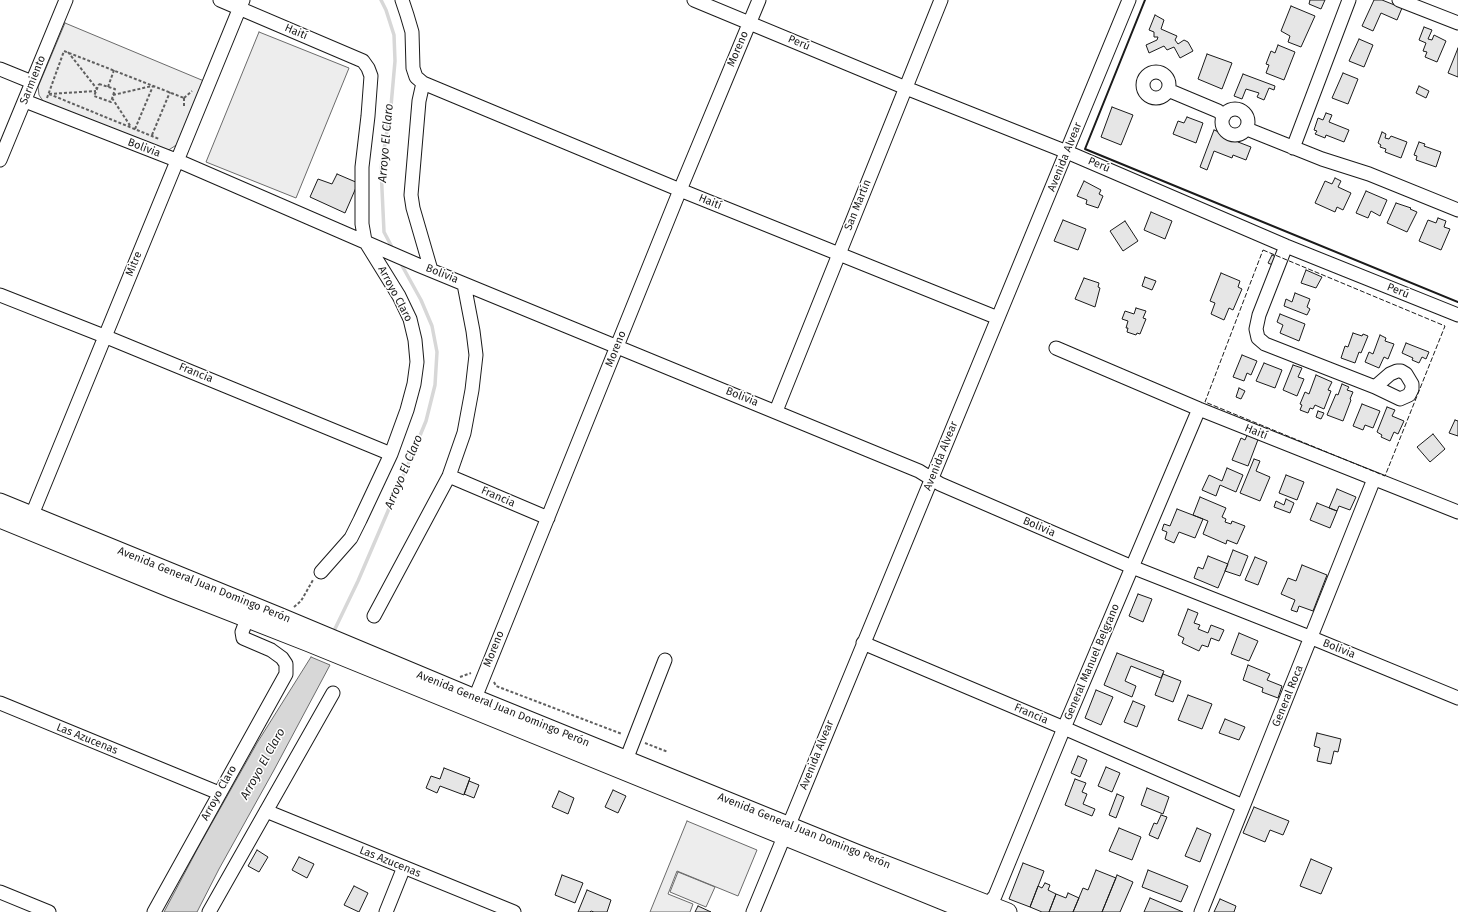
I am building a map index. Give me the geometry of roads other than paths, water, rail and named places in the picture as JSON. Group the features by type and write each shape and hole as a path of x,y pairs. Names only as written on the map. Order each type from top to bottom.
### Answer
{"main road":[{"name":"Avenida General Juan Domingo Perón","path":"0,502 28,522 247,619 312,637"},
{"name":"Avenida General Juan Domingo Perón","path":"0,519 28,522 786,831 985,908 1008,912"},
{"name":"Avenida General Juan Domingo Perón","path":"349,653 475,698 626,760 970,912"}],"street":[{"name":"Sarmiento","path":"0,160 66,0"},
{"name":"Haití","path":"220,0 241,4 363,61 368,68"},
{"path":"402,0 412,32 413,68 416,77 423,83 419,101 411,195 424,267"},
{"name":"Perú","path":"694,0 906,88 1067,152 1286,246 1458,315"},
{"name":"Moreno","path":"475,698 616,346 759,0"},
{"name":"San Martín","path":"776,411 941,0"},
{"name":"Avenida Alvear","path":"752,912 1129,0"},
{"path":"1293,148 1349,0"},
{"path":"1399,0 1458,23"},
{"name":"Mitre","path":"28,522 241,4"},
{"name":"Arroyo Claro","path":"321,572 351,538 391,454 407,410 414,384 417,362 415,340 410,319 370,243 362,224 362,167 369,109 371,76 368,68"},
{"path":"0,69 32,82"},
{"name":"Haití","path":"423,83 680,190 998,318"},
{"path":"1168,90 1218,111 1224,116"},
{"name":"Bolivia","path":"25,101 176,160 464,284 919,471 940,484 1132,567 1312,638 1458,698"},
{"path":"1236,109 1244,112 1249,120 1247,129 1241,135 1229,134 1223,128 1222,124 1224,116 1231,110 1236,109"},
{"path":"1247,129 1293,148 1369,174 1458,210"},
{"path":"1286,246 1258,315 1256,330 1258,338 1265,344 1375,387"},
{"path":"374,616 449,476 464,433 472,390 476,355 464,284"},
{"name":"Francia","path":"0,295 391,454"},
{"name":"Haití","path":"1056,348 1199,410 1458,512"},
{"name":"General Manuel Belgrano","path":"985,908 995,896 1064,728 1199,410"},
{"name":"Francia","path":"449,476 548,518"},
{"name":"General Roca","path":"1202,912 1374,479"},
{"name":"Arroyo Claro","path":"154,912 286,674 286,664 282,658 271,650 243,638 242,632 247,619"},
{"name":"Francia","path":"862,643 1244,806"},
{"path":"626,760 665,660"},
{"path":"209,912 333,693"},
{"name":"Las Azucenas","path":"0,704 219,793"},
{"name":"Las Azucenas","path":"266,811 514,912"},
{"path":"386,912 404,867"},
{"path":"0,892 49,912"}],"water":[{"name":"Arroyo El Claro","path":"311,657 330,665 197,912 164,912 257,743"}],"waterway":[{"name":"Arroyo El Claro","path":"381,0 386,10 394,35 395,61 391,106 381,168 384,232 393,249"},
{"name":"Arroyo El Claro","path":"333,633 358,581 426,421 435,385 437,352 432,326 421,300 400,262"}]}
